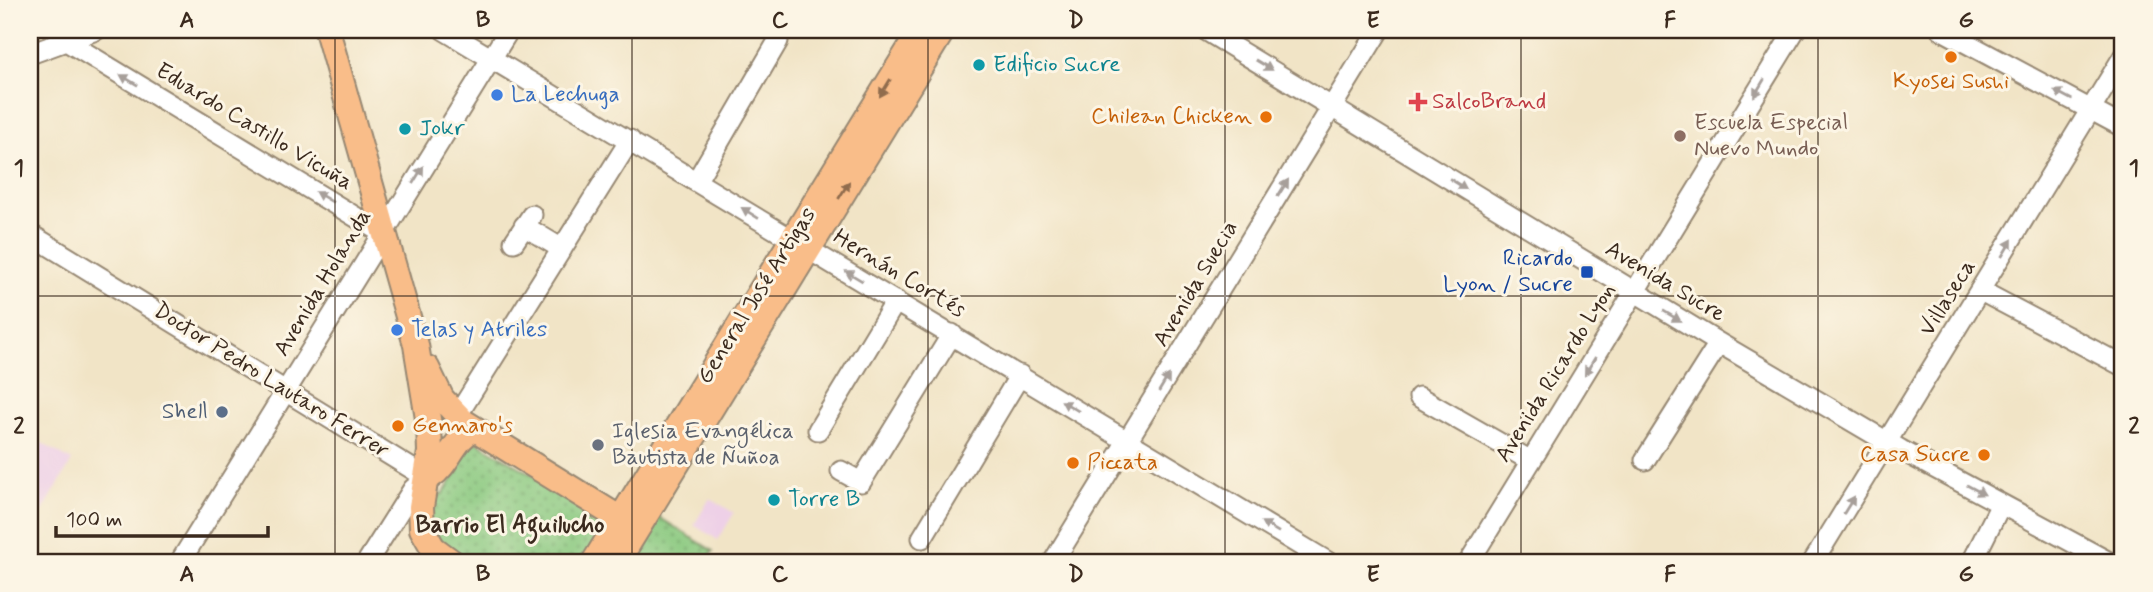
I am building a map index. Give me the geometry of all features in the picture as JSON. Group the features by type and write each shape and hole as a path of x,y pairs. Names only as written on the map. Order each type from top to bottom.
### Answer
{"main road":[{"path":"327,30 382,233 416,345 438,394 465,423 628,523"},
{"name":"General José Artigas","path":"594,562 628,523 800,243 921,30"},
{"name":"General José Artigas","path":"800,243 943,30"},
{"path":"416,345 429,425 429,477 421,507 422,529 433,548 452,562"},
{"path":"429,477 439,469 464,435 465,423"},
{"name":"General José Artigas","path":"617,562 628,523"}],"street":[{"path":"30,70 35,52 96,30"},
{"name":"Hernán Cortés","path":"444,30 1328,562"},
{"name":"Avenida Holanda","path":"180,562 509,30"},
{"name":"Avenida Sucre","path":"1205,30 1719,344 1888,443 2109,562"},
{"name":"Avenida Suecia","path":"1053,562 1379,30"},
{"name":"Avenida Ricardo Lyon","path":"1469,562 1795,30"},
{"path":"1942,30 2123,127"},
{"name":"Eduardo Castillo Vicuña","path":"66,41 382,233"},
{"path":"697,180 778,41"},
{"name":"Villaseca","path":"1813,562 2123,57"},
{"path":"465,423 562,249 630,140"},
{"path":"523,228 562,249"},
{"name":"Doctor Pedro Lautaro Ferrer","path":"30,234 429,477"},
{"path":"1981,291 2123,366"},
{"path":"818,430 896,301"},
{"path":"841,471 861,482 952,334"},
{"path":"1645,460 1719,344"},
{"path":"922,538 1020,376"},
{"path":"1419,397 1531,461"},
{"path":"367,562 413,489 429,477"},
{"path":"1972,562 2001,504"}],"shaded area":[{"path":"30,436 72,461 30,533"},
{"path":"710,498 734,513 718,540 694,525"}],"green space":[{"path":"470,438 607,518 585,562 468,562 445,548 427,521 436,482 440,495 443,494 462,464 458,453"},
{"path":"657,516 713,551 706,562 630,562"}],"place":[{"name":"Kyosei Sushi","path":"1951,57"},
{"name":"Edificio Sucre","path":"979,65"},
{"name":"La Lechuga","path":"497,95"},
{"name":"SalcoBrand","path":"1418,102"},
{"name":"Chilean Chicken","path":"1266,117"},
{"name":"Jokr","path":"405,129"},
{"name":"Escuela Especial Nuevo Mundo","path":"1680,136"},
{"name":"Ricardo Lyon / Sucre","path":"1587,272"},
{"name":"Telas y Atriles","path":"397,330"},
{"name":"Shell","path":"222,412"},
{"name":"Gennaro's","path":"398,426"},
{"name":"Iglesia Evangélica Bautista de Ñuñoa","path":"598,445"},
{"name":"Casa Sucre","path":"1984,455"},
{"name":"Piccata","path":"1073,463"},
{"name":"Torre B","path":"774,500"}],"district":[{"name":"Barrio El Aguilucho","path":"510,525"}]}
